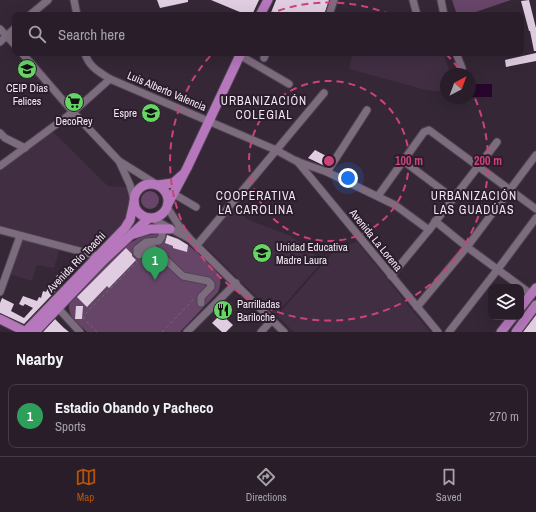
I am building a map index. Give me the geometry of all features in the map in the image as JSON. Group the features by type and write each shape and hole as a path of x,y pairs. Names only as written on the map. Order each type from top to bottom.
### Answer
{"main road":[{"path":"262,12 268,0"},
{"path":"187,168 177,180 169,184 146,184 140,187 135,194 134,201 135,208 138,212 142,216 150,218 161,215 174,194 187,168 210,121 238,56"},
{"path":"157,185 167,194 167,205"},
{"name":"Avenida Río Toachi","path":"25,332 129,223 134,201"},
{"name":"Avenida Río Toachi","path":"35,332 127,238 150,218"},
{"path":"127,238 142,231 166,229"},
{"path":"524,303 534,291"},
{"path":"516,332 536,305"},
{"path":"0,318 25,332"},
{"path":"501,332 511,320"}],"street":[{"path":"34,12 48,0"},
{"path":"74,0 76,12"},
{"path":"330,12 334,0"},
{"path":"413,0 416,12"},
{"path":"441,0 443,12"},
{"path":"0,29 12,42"},
{"path":"0,42 12,30"},
{"path":"25,56 73,112 119,161 157,185"},
{"name":"Luis Alberto Valencia","path":"86,56 90,65 98,72 276,150 296,161 327,172 378,196 395,205 429,230"},
{"path":"242,56 289,84"},
{"path":"457,56 462,68"},
{"path":"0,166 73,112 110,78"},
{"path":"194,242 276,150 324,93"},
{"path":"327,172 368,110"},
{"path":"378,196 402,160 424,132 426,130 432,130 536,209"},
{"path":"0,133 5,138 24,148"},
{"path":"391,276 429,230 497,142"},
{"path":"417,307 467,247 536,155"},
{"path":"402,160 453,198"},
{"path":"119,161 130,185 134,201"},
{"name":"Avenida La Lorena","path":"296,161 438,332"},
{"path":"174,194 196,207"},
{"path":"167,205 174,219 194,242 284,332"},
{"path":"150,218 166,229 194,242"},
{"path":"449,332 536,218"},
{"path":"435,221 467,247 498,269 534,291"},
{"path":"166,229 159,242 146,242 137,249 136,253 139,255 142,254 151,246 160,251 183,276 188,275 205,280 211,284 211,287 201,300"},
{"path":"0,230 98,256"},
{"path":"0,292 20,236"},
{"path":"0,267 7,271"},
{"path":"186,332 236,283"},
{"path":"58,308 80,332"},
{"path":"261,332 272,320"}],"path":[{"path":"97,332 84,319 84,315 138,261 139,255"},
{"path":"162,332 195,298 198,296 201,300"}],"shaded area":[{"path":"452,0 511,0 476,12 456,12"},
{"path":"352,56 445,56 448,68 440,68 440,91 426,90 349,69"},
{"path":"476,84 492,84 492,97 476,97"},
{"path":"53,132 108,186 126,187 129,203 124,226 98,254 0,227 0,170"},
{"path":"146,191 154,191 159,196 157,207 154,209 146,209 141,204 141,196"},
{"name":"Unidad Educativa Madre Laura","path":"231,207 249,220 291,236 323,261 275,315 204,245 203,240"},
{"path":"155,234 167,235 179,239 201,256 218,273 220,277 218,292 180,332 87,332 70,314 69,305 71,299 124,246 143,236"},
{"path":"22,240 59,250 54,268 37,265 32,281 9,274"},
{"path":"357,242 430,332 294,332 277,316 337,248"}],"building":[{"path":"157,0 188,0 188,2 160,8"},
{"path":"211,0 259,0 253,12 240,12"},
{"path":"276,0 329,0 325,12 271,12"},
{"path":"529,0 536,28 536,51 534,51 521,1"},
{"path":"536,53 536,61 506,67 505,60"},
{"path":"315,150 330,158 325,166 308,158"},
{"path":"167,235 188,245 187,252 173,248 173,246 165,243"},
{"path":"126,248 136,260 109,288 107,286 87,307 77,297"},
{"path":"57,275 68,278 24,324 0,313 0,303 2,298 14,304 11,311 24,318 33,308 25,304 23,306 19,304 23,296 37,301 39,297 41,298 43,291 46,292 48,288 53,289"},
{"path":"76,306 83,306 82,319 75,319"},
{"path":"221,314 233,325 226,332 222,332 212,323"},
{"path":"536,315 536,332 523,332"},
{"path":"55,319 64,328 69,332 43,332"}],"place":[{"name":"CEIP Días Felices","path":"27,69"},
{"name":"DecoRey","path":"74,102"},
{"name":"Espre","path":"151,113"},
{"name":"Unidad Educativa Madre Laura","path":"262,253"},
{"name":"Estadio Obando y Pacheco","path":"155,280"},
{"name":"Parrilladas Bariloche","path":"223,310"}],"district":[{"name":"URBANIZACIÓN COLEGIAL","path":"264,108"},
{"name":"COOPERATIVA LA CAROLINA","path":"256,203"},
{"name":"URBANIZACIÓN LAS GUADÚAS","path":"474,203"}]}
